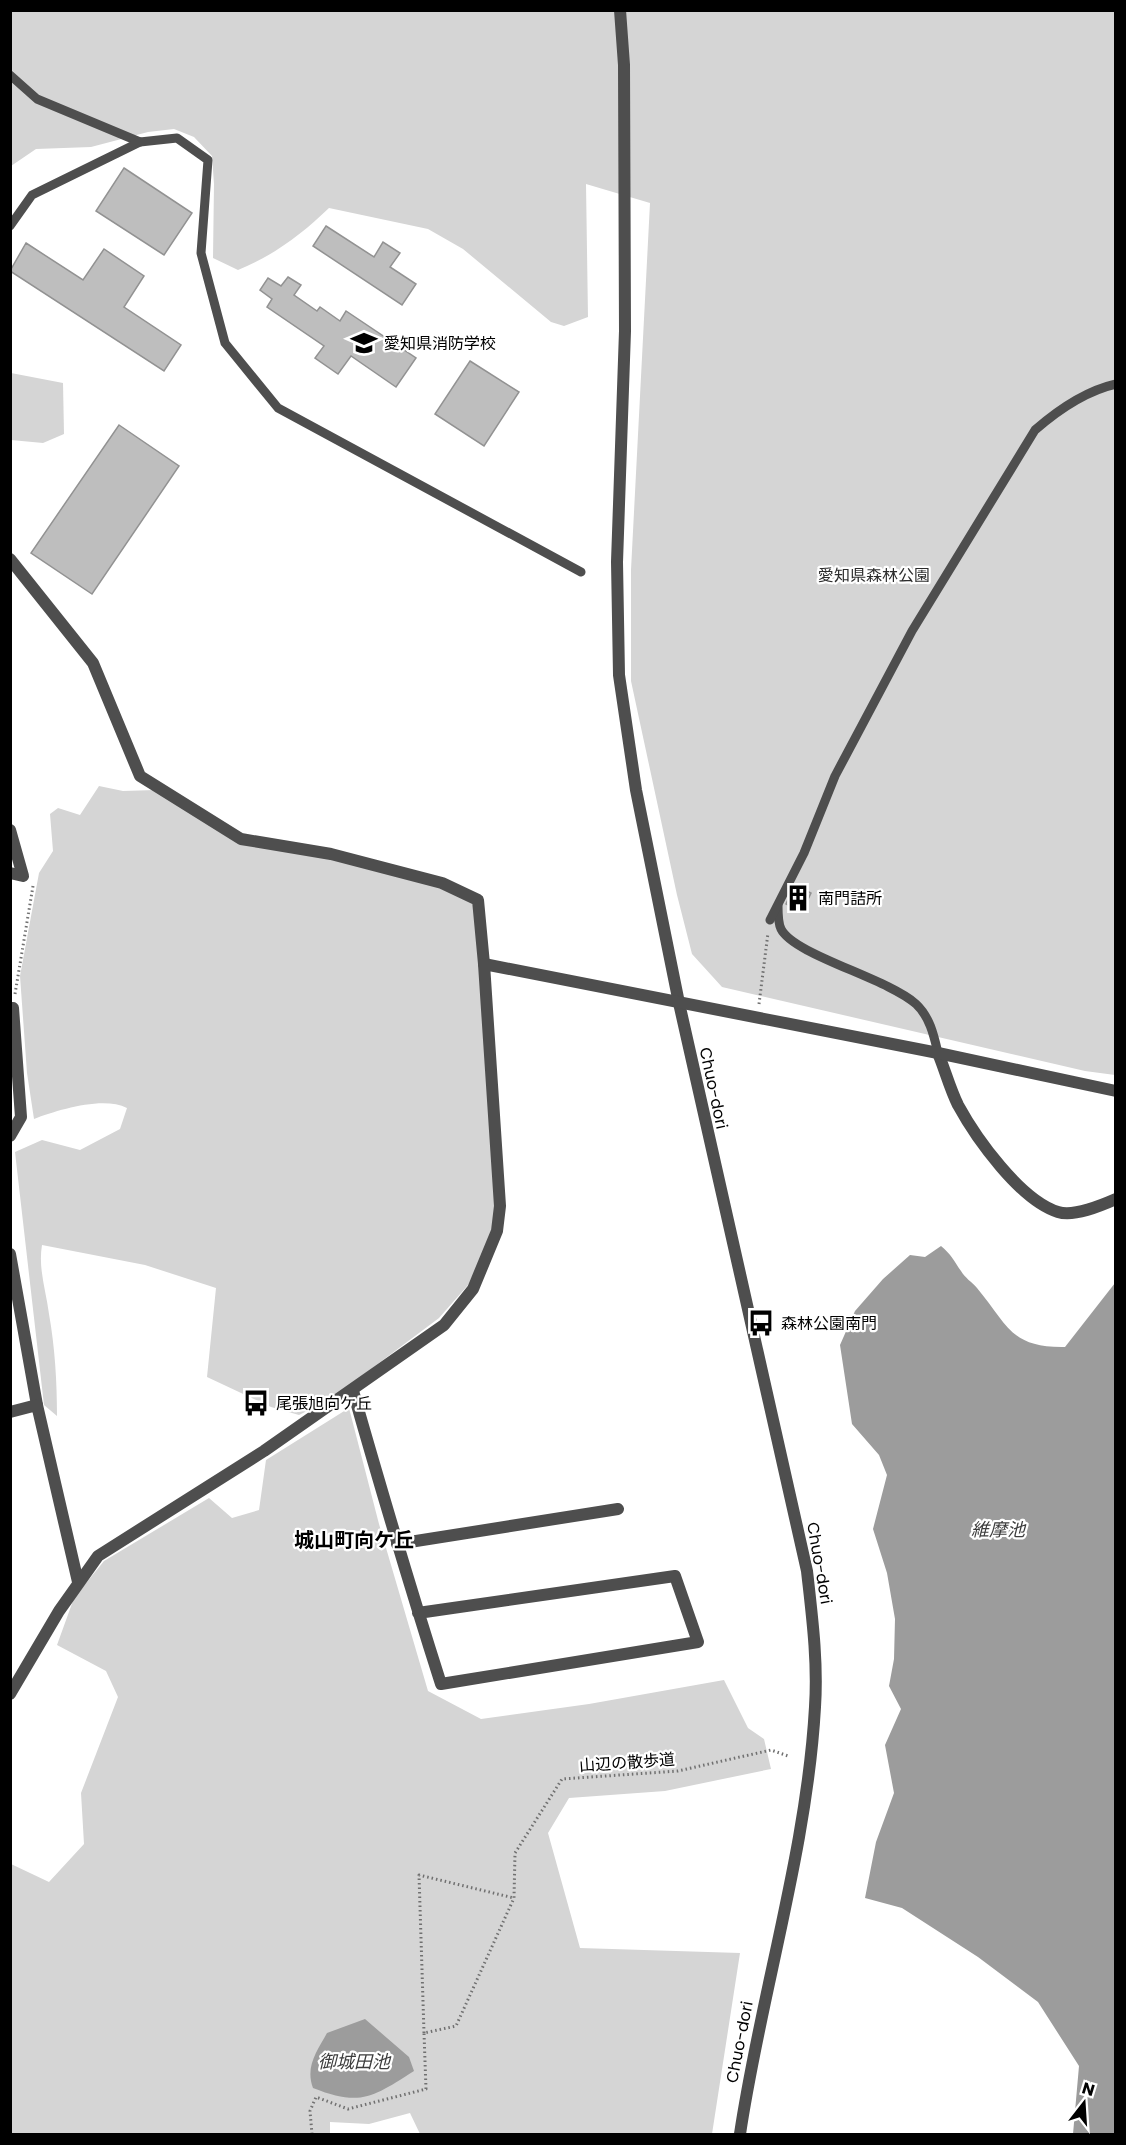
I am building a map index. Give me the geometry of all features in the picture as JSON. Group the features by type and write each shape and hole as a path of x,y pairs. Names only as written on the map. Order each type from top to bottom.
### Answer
{"street":[{"name":"Chuo-dori","path":"620,10 624,65 625,331 617,562 619,675 636,790 679,1003 807,1571 816,1646 815,1706 809,1775 748,2078 740,2134"},
{"path":"10,559 93,663 140,776 241,839 331,854 442,883 478,900 500,1206 497,1231 473,1289 444,1325 353,1391 98,1556 78,1582 10,1694"},
{"path":"10,830 23,876 10,873"},
{"path":"484,964 938,1053 1116,1092"},
{"path":"10,1136 21,1117 13,1008"},
{"path":"938,1053 959,1106 994,1160 1033,1198 1059,1213 1085,1210 1116,1199"},
{"path":"10,1254 37,1405 78,1582"},
{"path":"353,1391 397,1544 418,1613 441,1684 698,1642 675,1576 418,1613"},
{"path":"10,1412 37,1405"},
{"path":"397,1544 618,1509"}],"lane":[{"path":"10,75 37,99 140,142"},
{"path":"10,226 32,195 140,142 177,138 208,160 201,253 225,343 278,408 581,572"},
{"path":"770,920 804,853 835,776 912,631 1035,430 1054,414 1099,388 1116,384"},
{"path":"777,905 780,928 792,942 888,985 917,1004 931,1025 938,1053"}],"path":[{"path":"13,1008 34,888 23,876"},
{"path":"757,1018 770,920"},
{"name":"山辺の散歩道","path":"424,2033 456,2026 514,1898 515,1853 562,1779 678,1771 771,1750 788,1756"},
{"path":"312,2134 310,2111 316,2097 348,2109 426,2089 419,1875 514,1898"}],"green space":[{"name":"愛知県森林公園","path":"11,11 1115,11 1115,1075 1085,1071 722,987 692,954 631,681 631,570 650,203 586,184 588,317 564,326 551,322 463,249 428,229 329,208 287,243 238,270 213,258 212,156 194,137 174,129 148,132 91,147 36,149 11,166"},
{"path":"11,373 63,383 64,434 43,443 11,440"},
{"path":"99,786 123,791 155,790 241,842 331,858 441,885 475,902 498,1206 494,1233 468,1285 439,1318 331,1399 299,1415 271,1407 207,1377 216,1288 145,1265 42,1245 42,1271 54,1352 57,1416 44,1405 15,1152 42,1140 80,1150 120,1129 127,1108 106,1103 93,1104 68,1108 34,1119 27,1073 20,976 39,873 53,851 50,814 58,808 80,815"},
{"path":"349,1408 379,1524 428,1691 481,1719 589,1704 724,1680 748,1728 764,1739 771,1769 665,1791 569,1798 548,1833 580,1948 740,1953 712,2134 420,2134 410,2113 369,2124 330,2122 330,2134 11,2134 11,1864 49,1882 84,1844 81,1793 118,1697 106,1671 57,1645 74,1598 104,1561 209,1498 232,1518 259,1510 266,1460"}],"water":[{"name":"維摩池","path":"941,1246 1012,1332 1032,1343 1065,1347 1115,1283 1115,2134 1073,2134 1079,2066 1038,2002 978,1957 902,1908 865,1898 876,1842 894,1793 885,1745 901,1709 889,1686 894,1659 895,1619 887,1573 873,1529 887,1475 879,1455 852,1424 840,1345 855,1311 883,1279 910,1255 925,1257"},
{"name":"御城田池","path":"365,2019 409,2057 414,2071 377,2093 355,2098 329,2094 313,2088 311,2066 327,2033"}],"building":[{"path":"124,168 192,213 164,255 96,211"},
{"path":"326,226 374,257 383,242 400,253 390,267 416,284 402,305 313,246"},
{"path":"26,243 83,280 104,249 144,276 124,307 181,345 164,371 10,271"},
{"path":"288,277 301,285 294,295 317,311 320,307 340,321 346,311 416,358 396,387 351,356 338,374 315,358 324,346 267,307 272,299 260,290 268,278 281,286"},
{"path":"470,361 519,392 484,446 435,414"},
{"path":"119,425 179,466 92,594 31,553"},
{"name":"南門詰所","path":"795,885 811,893 802,912 786,904"}],"place":[{"name":"愛知県消防学校","path":"364,343"},
{"name":"南門詰所","path":"798,898"},
{"name":"森林公園南門","path":"761,1323"},
{"name":"尾張旭向ケ丘","path":"256,1403"}],"district":[{"name":"城山町向ケ丘","path":"354,1540"}]}
